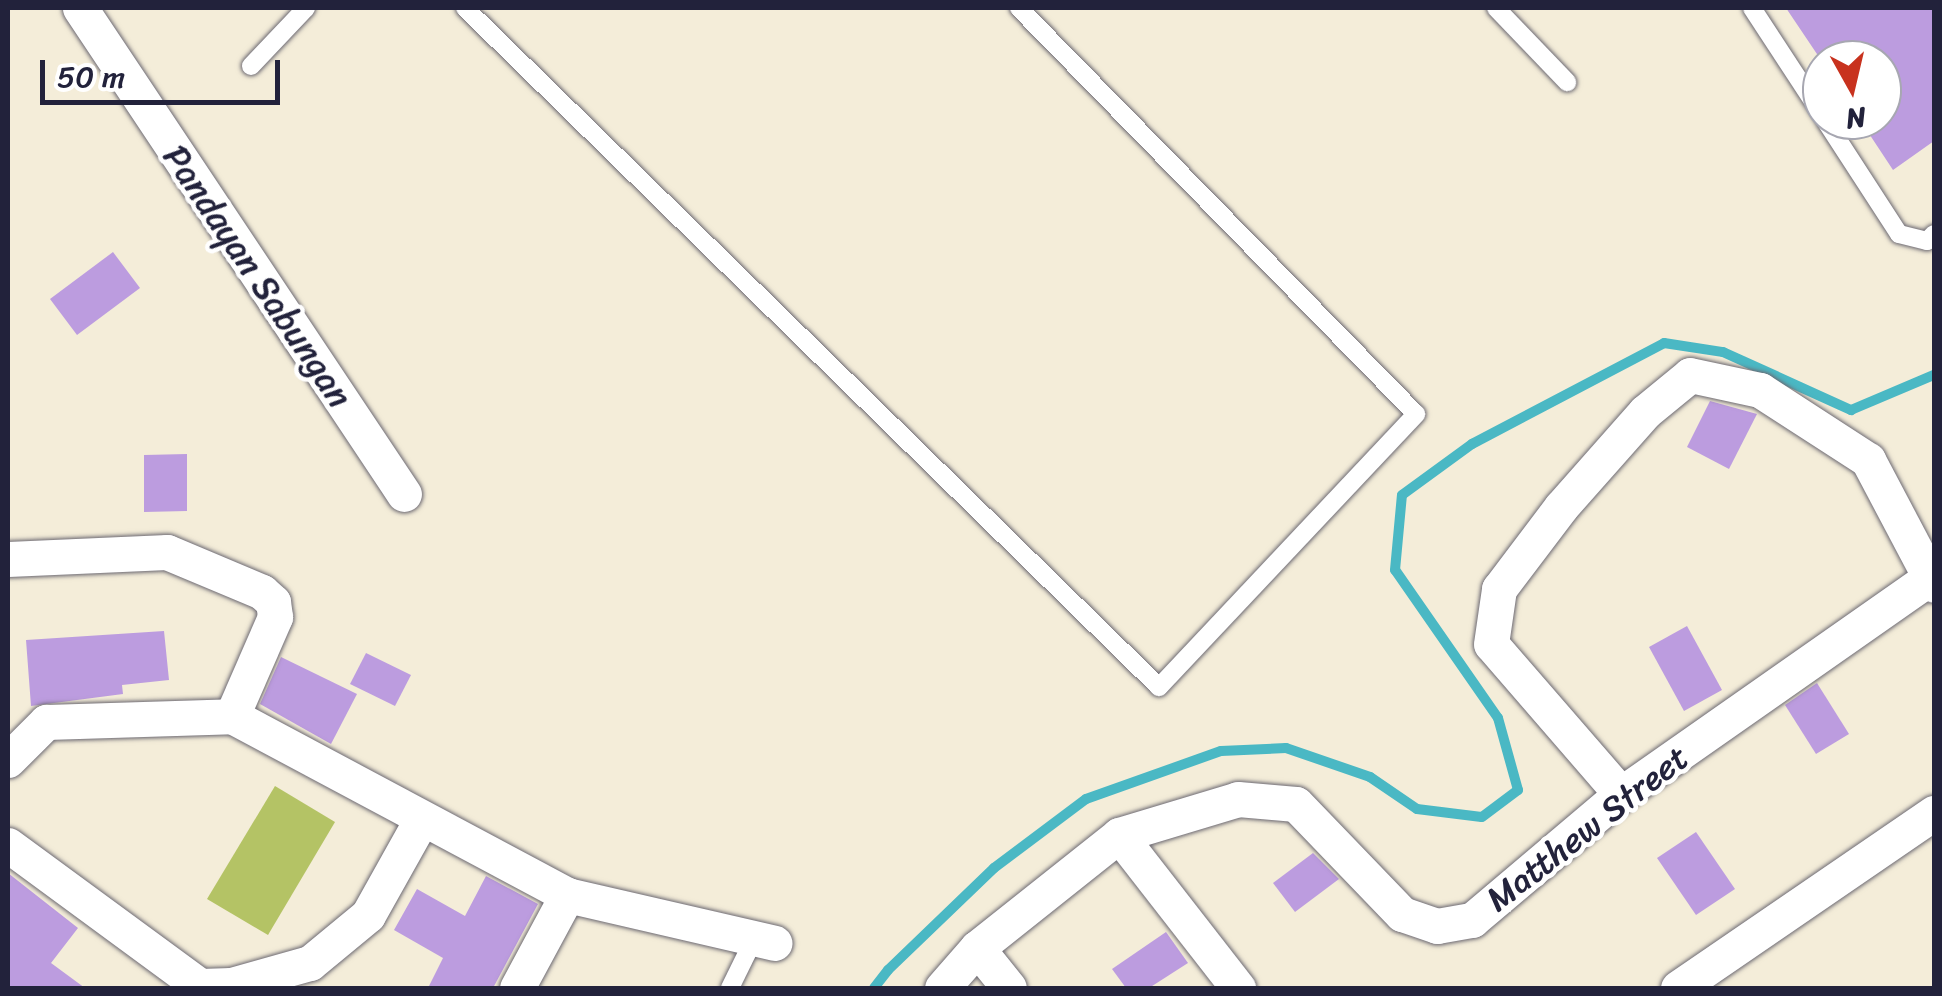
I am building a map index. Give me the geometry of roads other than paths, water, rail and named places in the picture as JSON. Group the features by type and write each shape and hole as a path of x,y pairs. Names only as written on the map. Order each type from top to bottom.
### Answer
{"street":[{"name":"Pandayan Sabungan","path":"80,8 404,494"},
{"path":"1622,794 1491,644 1499,590 1561,507 1645,412 1690,375 1760,390 1868,460 1933,579"},
{"path":"8,559 167,552 262,592 273,602 275,617 232,716"},
{"name":"Matthew Street","path":"942,988 977,948 1119,835 1238,799 1296,804 1402,914 1437,926 1472,920 1622,794 1933,579"},
{"path":"8,760 46,722 232,716 567,895 765,940"},
{"path":"1678,988 1934,812"},
{"path":"8,845 200,986 232,986 310,963 368,915 421,820"},
{"path":"1119,835 1238,988"},
{"path":"517,988 567,895"},
{"path":"977,948 1009,988"}],"lane":[{"path":"250,66 306,8"},
{"path":"465,8 1159,687 1416,414 1020,8"},
{"path":"1496,8 1567,82"},
{"path":"1752,8 1802,84"},
{"path":"1838,140 1899,234 1927,241 1934,234"},
{"path":"730,988 765,940"}],"waterway":[{"path":"874,988 994,868 1086,799 1221,751 1286,748 1370,777 1417,809 1482,817 1518,790 1498,718 1395,570 1402,495 1472,444 1664,343 1723,352 1851,410 1934,375"}]}
